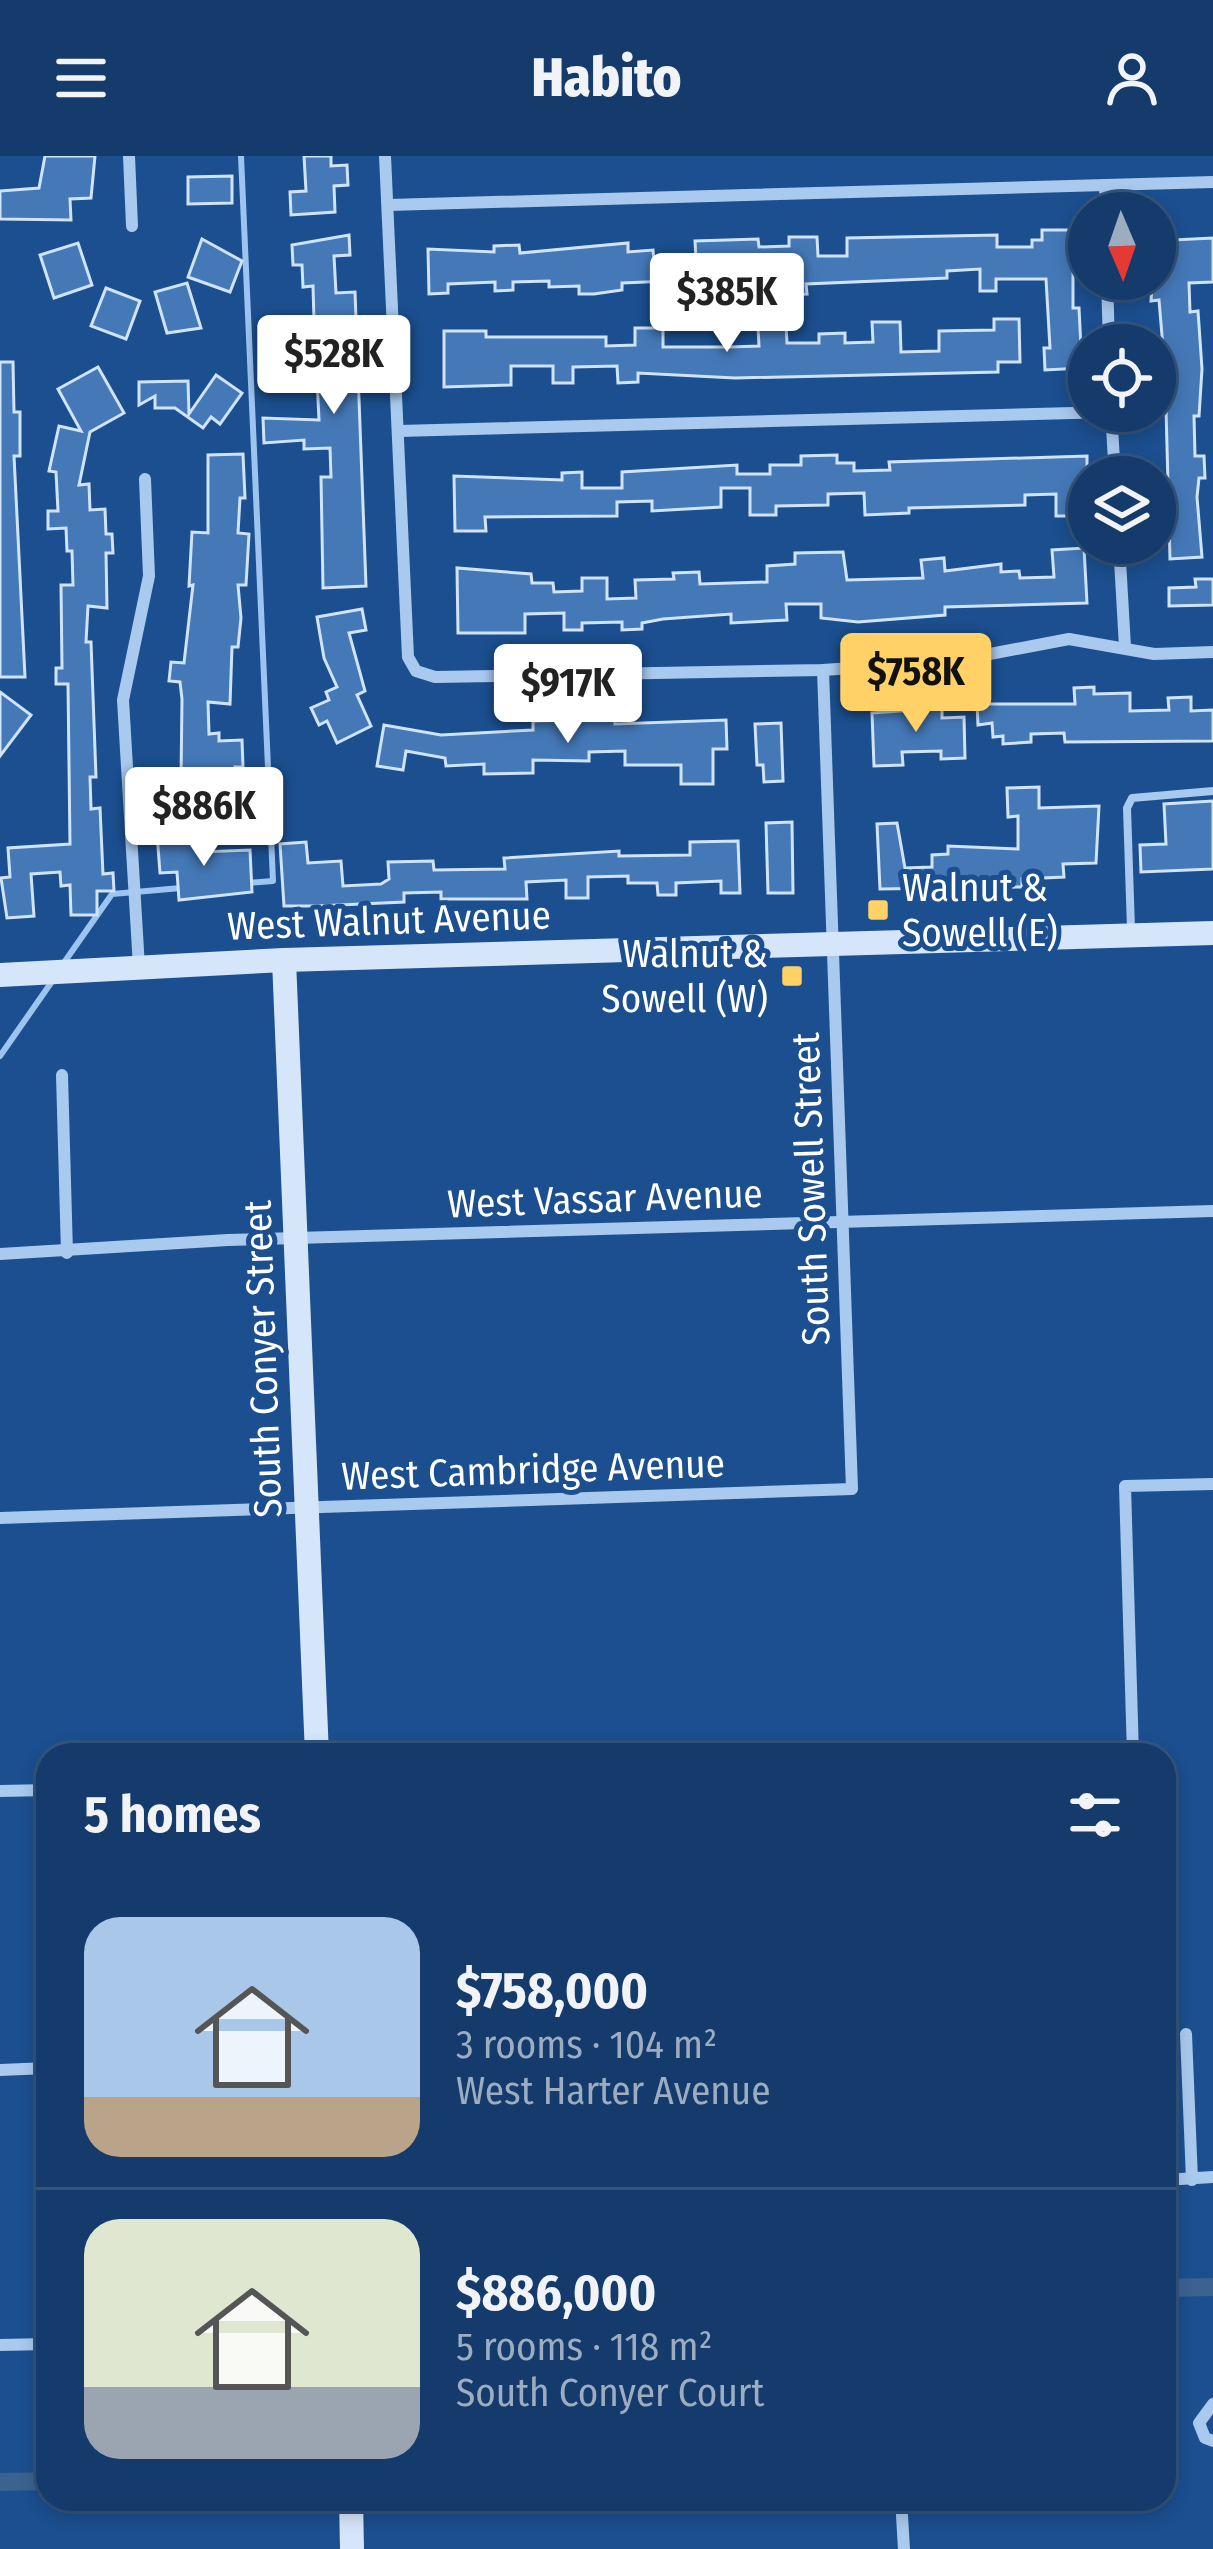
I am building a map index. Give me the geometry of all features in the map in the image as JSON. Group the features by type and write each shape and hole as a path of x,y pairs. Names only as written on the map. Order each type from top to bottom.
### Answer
{"main road":[{"name":"West Walnut Avenue","path":"0,975 284,960 1213,932"},
{"name":"South Conyer Street","path":"284,960 315,1743"},
{"path":"351,2511 352,2549"}],"street":[{"path":"129,156 132,226"},
{"path":"385,156 408,657 416,671 435,676 823,670 953,661 1069,639 1154,654 1213,652"},
{"path":"389,205 1213,182"},
{"path":"1105,184 1105,192"},
{"path":"399,431 1068,413"},
{"path":"139,968 123,700 127,660 147,595 145,478"},
{"path":"1120,564 1125,647"},
{"name":"South Sowell Street","path":"823,670 852,1489"},
{"path":"62,1075 67,1253"},
{"name":"West Vassar Avenue","path":"0,1254 294,1238 1213,1211"},
{"path":"1133,1743 1125,1486 1213,1484"},
{"name":"West Cambridge Avenue","path":"0,1517 852,1489"},
{"path":"0,1791 36,1790"},
{"path":"1186,2034 1192,2180"},
{"path":"0,2070 36,2068"},
{"path":"1176,2180 1213,2176"},
{"path":"0,2345 36,2344"},
{"path":"1213,2404 1199,2423 1205,2438 1213,2441"},
{"path":"902,2511 904,2549"}],"lane":[{"path":"1131,935 1126,808 1132,798 1213,791"}],"building":[{"path":"45,156 95,156 91,198 70,199 71,220 0,219 0,191 39,188"},
{"path":"304,156 331,156 331,166 347,165 348,185 334,186 335,212 291,215 290,192 306,191"},
{"path":"232,176 232,203 188,204 188,177"},
{"path":"1042,230 1068,230 1068,300 1079,308 1080,324 1068,324 1068,369 1045,370 1044,348 1050,348 1046,279 996,279 996,291 980,291 980,269 947,271 947,278 806,284 807,294 789,295 789,275 754,276 754,285 716,286 716,295 669,289 669,281 622,283 622,290 594,294 579,294 579,286 549,287 549,281 513,282 513,290 495,291 495,282 448,284 448,293 429,294 428,249 494,252 494,246 519,245 520,253 628,243 628,252 653,250 654,261 696,259 695,241 758,239 759,247 789,246 789,237 817,237 818,256 847,256 847,238 997,235 997,247 1032,247 1032,240 1042,240"},
{"path":"349,235 350,255 334,256 336,293 355,292 366,586 323,588 321,477 331,477 330,448 304,449 304,440 264,443 263,418 319,420 317,379 329,378 326,321 314,321 313,286 303,287 302,265 293,265 292,245"},
{"path":"1213,238 1213,282 1189,283 1190,312 1198,311 1202,369 1199,416 1194,416 1195,456 1204,456 1205,478 1199,478 1197,497 1202,557 1176,559 1176,456 1167,456 1167,432 1176,432 1176,324 1161,324 1159,300 1176,300 1176,240"},
{"path":"202,239 242,261 230,292 188,277"},
{"path":"78,243 92,285 54,298 40,255"},
{"path":"187,283 201,328 167,333 155,292"},
{"path":"106,288 140,301 126,339 91,326"},
{"path":"994,319 1019,319 1020,362 998,362 998,372 735,378 638,373 638,382 618,383 617,366 573,367 573,383 553,383 553,366 511,366 511,385 444,387 444,331 486,331 486,337 606,337 606,346 635,345 635,328 663,328 663,347 729,347 759,346 758,327 786,325 787,343 819,343 819,334 845,333 845,343 873,342 872,322 900,322 901,352 939,351 939,331 994,330"},
{"path":"0,362 13,362 14,412 20,412 20,456 14,456 25,677 0,677"},
{"path":"98,367 124,413 90,432 79,485 89,484 90,510 105,509 106,534 112,534 113,553 106,553 107,608 88,606 86,642 91,642 96,777 90,777 91,809 100,808 103,874 113,873 114,891 97,891 97,915 71,915 70,885 61,886 60,872 31,874 34,916 7,918 1,878 10,877 8,848 70,844 68,684 56,684 56,668 62,668 61,585 73,585 72,551 67,551 66,528 48,529 48,511 58,511 56,472 49,471 59,426 81,431 58,389"},
{"path":"216,375 242,393 220,424 211,417 203,428 175,408 155,408 155,396 139,405 139,382 188,381 189,414"},
{"path":"243,454 245,498 240,498 238,533 249,534 246,585 238,585 241,618 238,647 232,647 230,704 208,702 209,734 219,733 219,741 242,740 243,767 235,767 236,791 195,793 194,779 181,779 182,699 180,682 169,681 171,662 184,663 193,585 189,586 192,532 208,533 208,455"},
{"path":"837,455 837,463 854,463 854,471 890,470 889,462 1068,457 1068,516 1056,516 1056,494 1025,495 1025,505 909,508 909,513 865,515 864,493 828,494 828,505 776,506 776,515 750,515 750,488 721,488 721,507 652,511 652,501 617,502 617,516 485,517 486,531 455,531 454,476 562,480 562,473 582,472 582,488 622,488 622,472 737,465 737,474 770,474 770,465 801,465 801,456"},
{"path":"1068,549 1068,564 1085,564 1087,603 945,607 945,615 858,622 821,618 821,604 786,604 787,620 731,623 731,614 663,619 642,623 642,629 622,630 622,622 582,623 582,630 564,630 564,613 525,614 525,633 458,633 457,568 531,574 532,583 553,583 554,592 582,591 582,578 607,578 607,599 636,598 635,580 674,579 673,573 699,572 700,584 767,582 767,566 795,564 795,553 843,552 847,580 923,578 921,560 944,558 945,571 1001,564 1001,572 1019,571 1020,578 1054,577 1052,550"},
{"path":"1195,579 1213,579 1213,605 1169,606 1169,588 1196,587"},
{"path":"362,609 366,630 349,633 365,691 357,695 371,726 337,743 327,721 319,725 311,708 329,700 326,692 337,687 324,658 317,617"},
{"path":"1094,687 1094,694 1130,693 1130,711 1169,710 1168,698 1191,697 1191,711 1213,710 1213,741 1065,742 1064,733 1031,734 1031,742 1003,744 1003,736 993,737 992,723 978,725 977,704 1075,704 1074,688"},
{"path":"0,692 31,715 0,756"},
{"path":"942,708 942,718 964,717 965,758 941,759 941,751 902,752 903,765 874,766 872,713"},
{"path":"615,719 615,724 726,720 727,749 713,749 713,784 681,784 681,765 625,765 625,751 589,752 589,761 533,760 533,773 484,774 484,764 446,766 445,758 406,751 403,770 377,766 384,725 441,735 533,730 533,721"},
{"path":"781,723 783,781 764,782 763,765 757,765 755,724"},
{"path":"1039,787 1039,808 1099,806 1096,863 1063,864 1064,877 1022,879 1022,887 880,889 877,824 897,823 905,868 932,867 932,855 948,854 948,846 1018,849 1018,816 1008,817 1007,788"},
{"path":"1213,801 1213,869 1141,872 1140,845 1166,844 1164,804"},
{"path":"792,822 793,893 768,893 766,823"},
{"path":"178,833 178,842 199,841 200,852 250,850 252,892 179,900 177,872 160,873 157,834"},
{"path":"738,841 740,893 721,893 721,881 676,883 676,895 658,895 657,883 628,883 628,876 588,877 588,898 566,898 566,880 526,882 527,899 441,899 441,892 404,893 404,902 284,906 280,844 306,842 308,863 341,861 343,886 381,884 389,879 388,862 433,861 434,870 505,869 504,858 619,851 619,856 690,855 690,842"}],"waterway":[{"path":"241,156 273,881 248,883"},
{"path":"63,964 112,894 181,888"},
{"path":"0,1056 53,980"},
{"path":"1176,2288 1213,2287"},
{"path":"0,2482 36,2481"}],"place":[{"name":"Walnut & Sowell (E)","path":"878,910"},
{"name":"Walnut & Sowell (W)","path":"792,976"}]}
